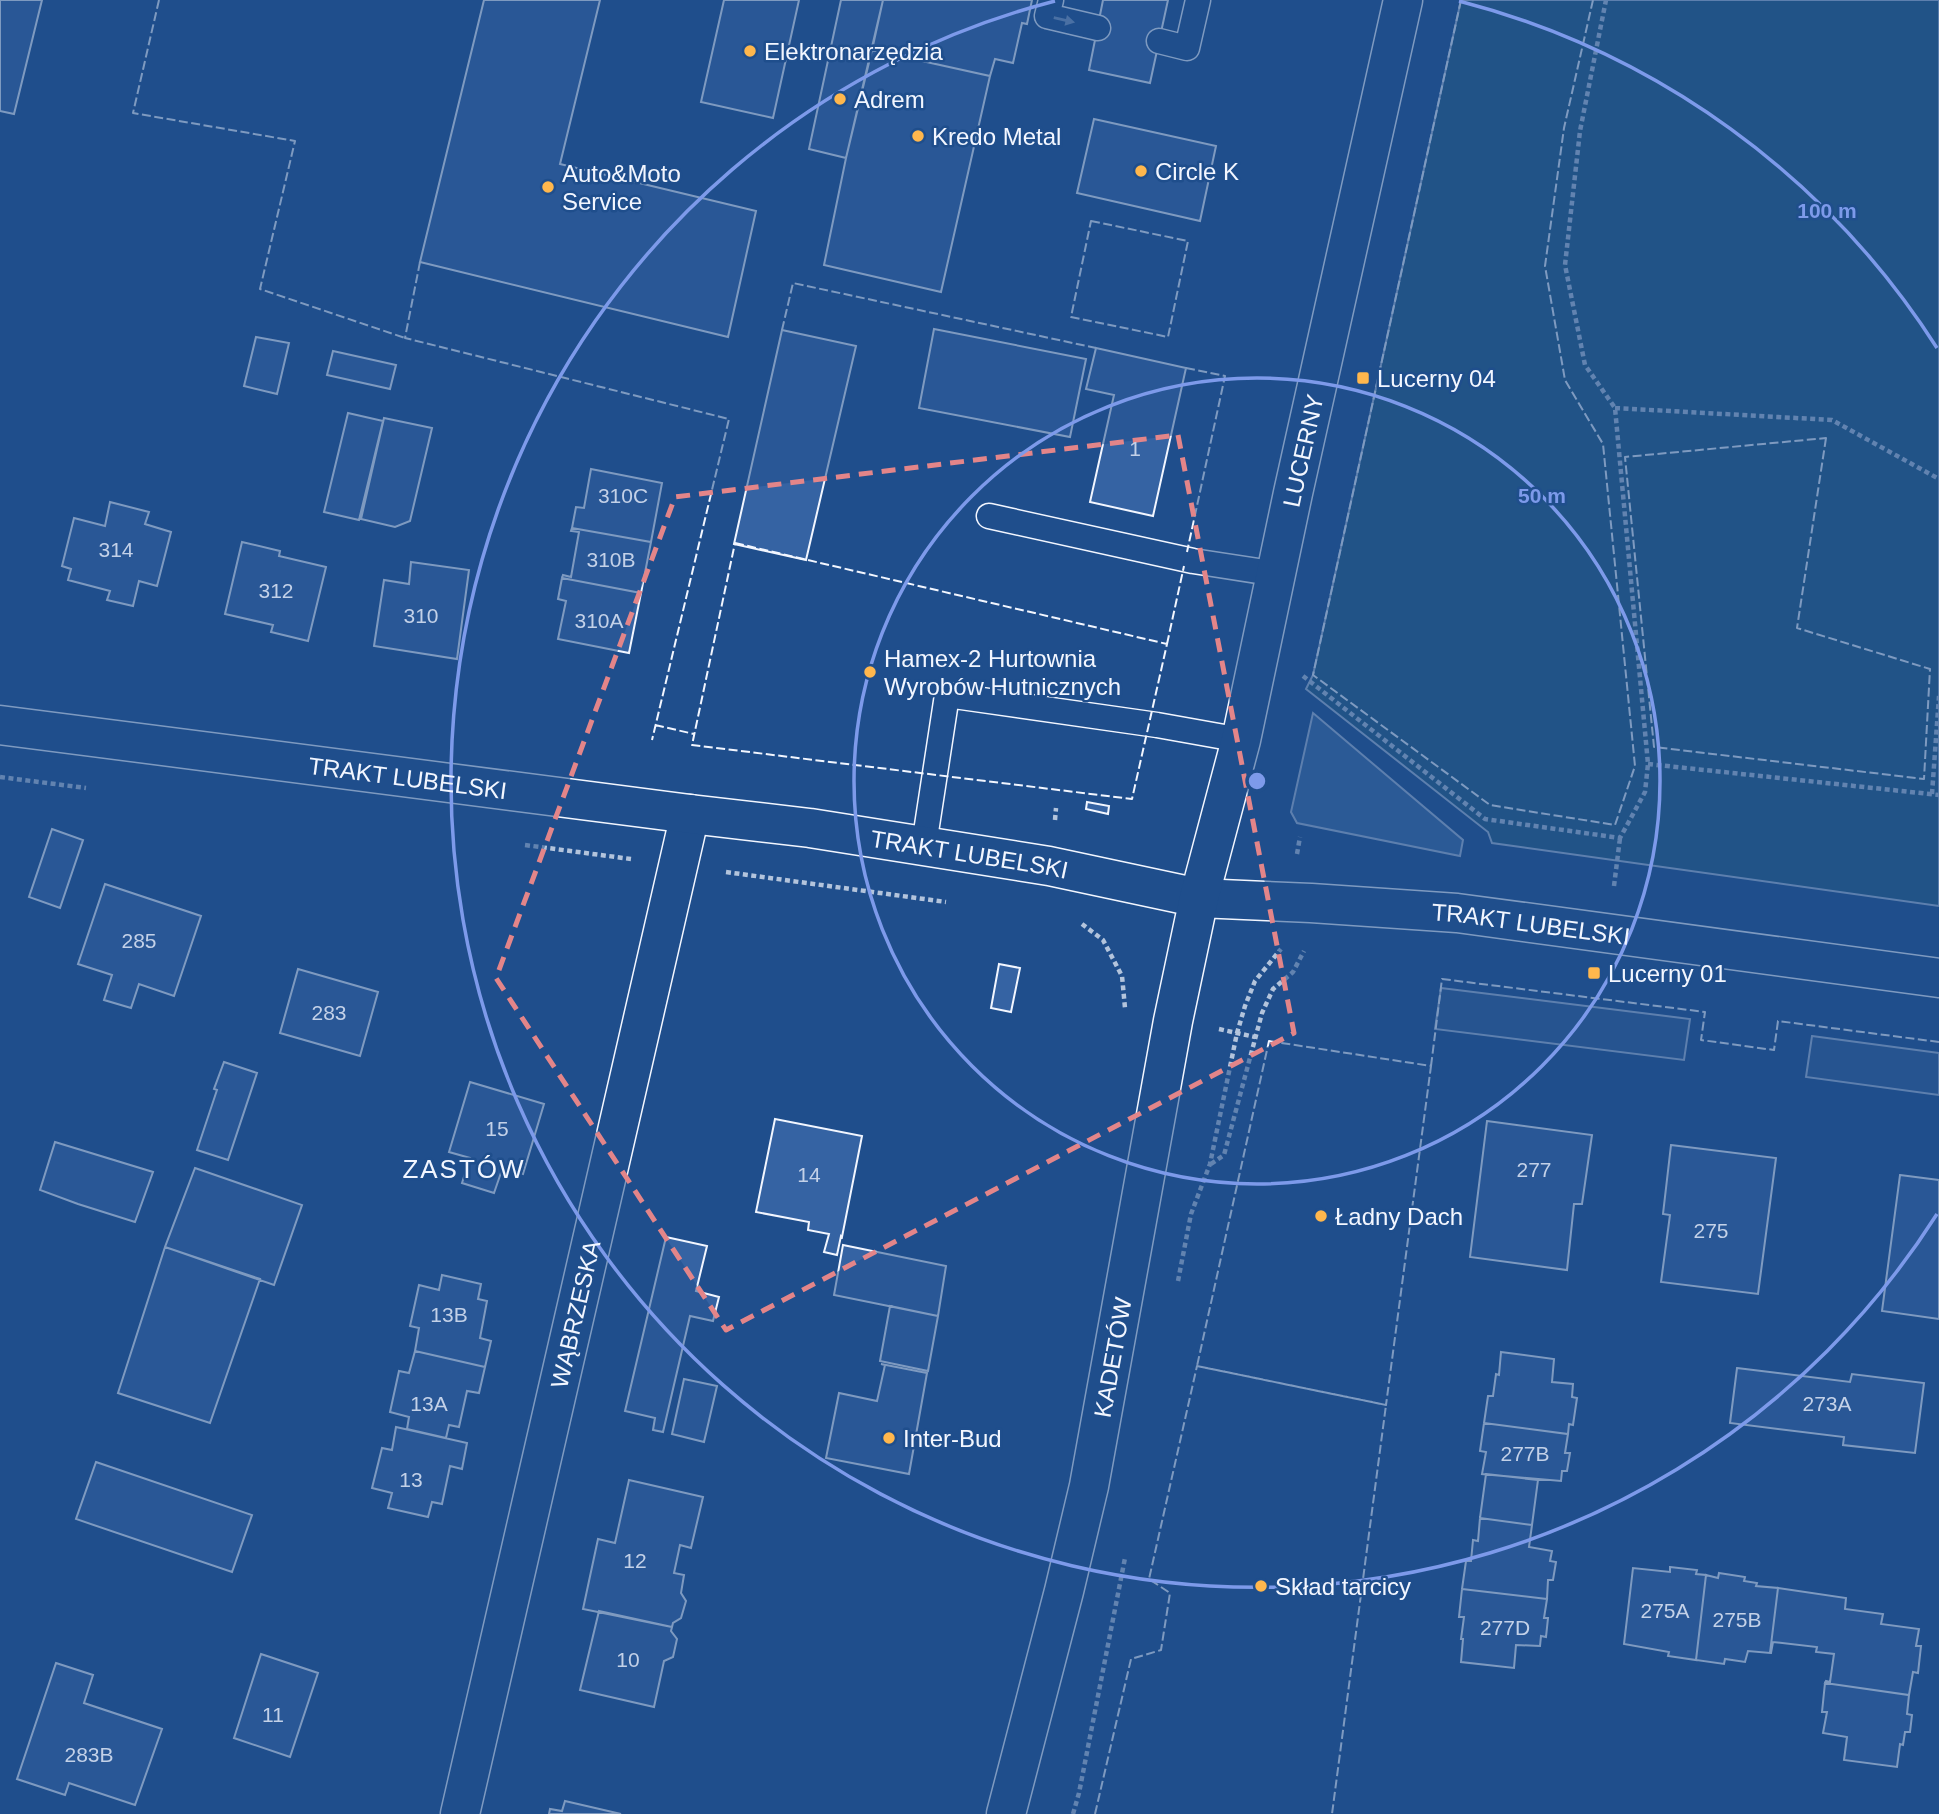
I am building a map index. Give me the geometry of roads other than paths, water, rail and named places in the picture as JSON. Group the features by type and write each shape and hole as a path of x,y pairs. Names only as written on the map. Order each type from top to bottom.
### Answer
{"street":[{"name":"LUCERNY","path":"1199,898 1241,740 1403,0"},
{"name":"TRAKT LUBELSKI","path":"0,726 810,828 1049,866 1199,898 1457,913 1939,978"},
{"name":"WĄBRZESKA","path":"460,1814 690,814"},
{"name":"KADETÓW","path":"1006,1814 1064,1591 1088,1486 1173,1021 1199,898"}],"lane":[{"path":"1051,0 1047,16 1098,27"},
{"path":"1159,41 1187,48 1198,0"},
{"path":"989,516 1186,559 1277,575"},
{"path":"924,845 947,695 1157,725 1241,740"}],"place":[{"name":"Elektronarzędzia","path":"750,51"},
{"name":"Adrem","path":"840,99"},
{"name":"Kredo Metal","path":"918,136"},
{"name":"Circle K","path":"1141,171"},
{"name":"Auto&Moto Service","path":"548,187"},
{"name":"Lucerny 04","path":"1363,378"},
{"name":"Hamex-2 Hurtownia Wyrobów Hutnicznych","path":"870,672"},
{"name":"Lucerny 01","path":"1594,973"},
{"name":"Ładny Dach","path":"1321,1216"},
{"name":"Inter-Bud","path":"889,1438"},
{"name":"Skład tarcicy","path":"1261,1586"}],"district":[{"name":"ZASTÓW","path":"464,1169"}]}
